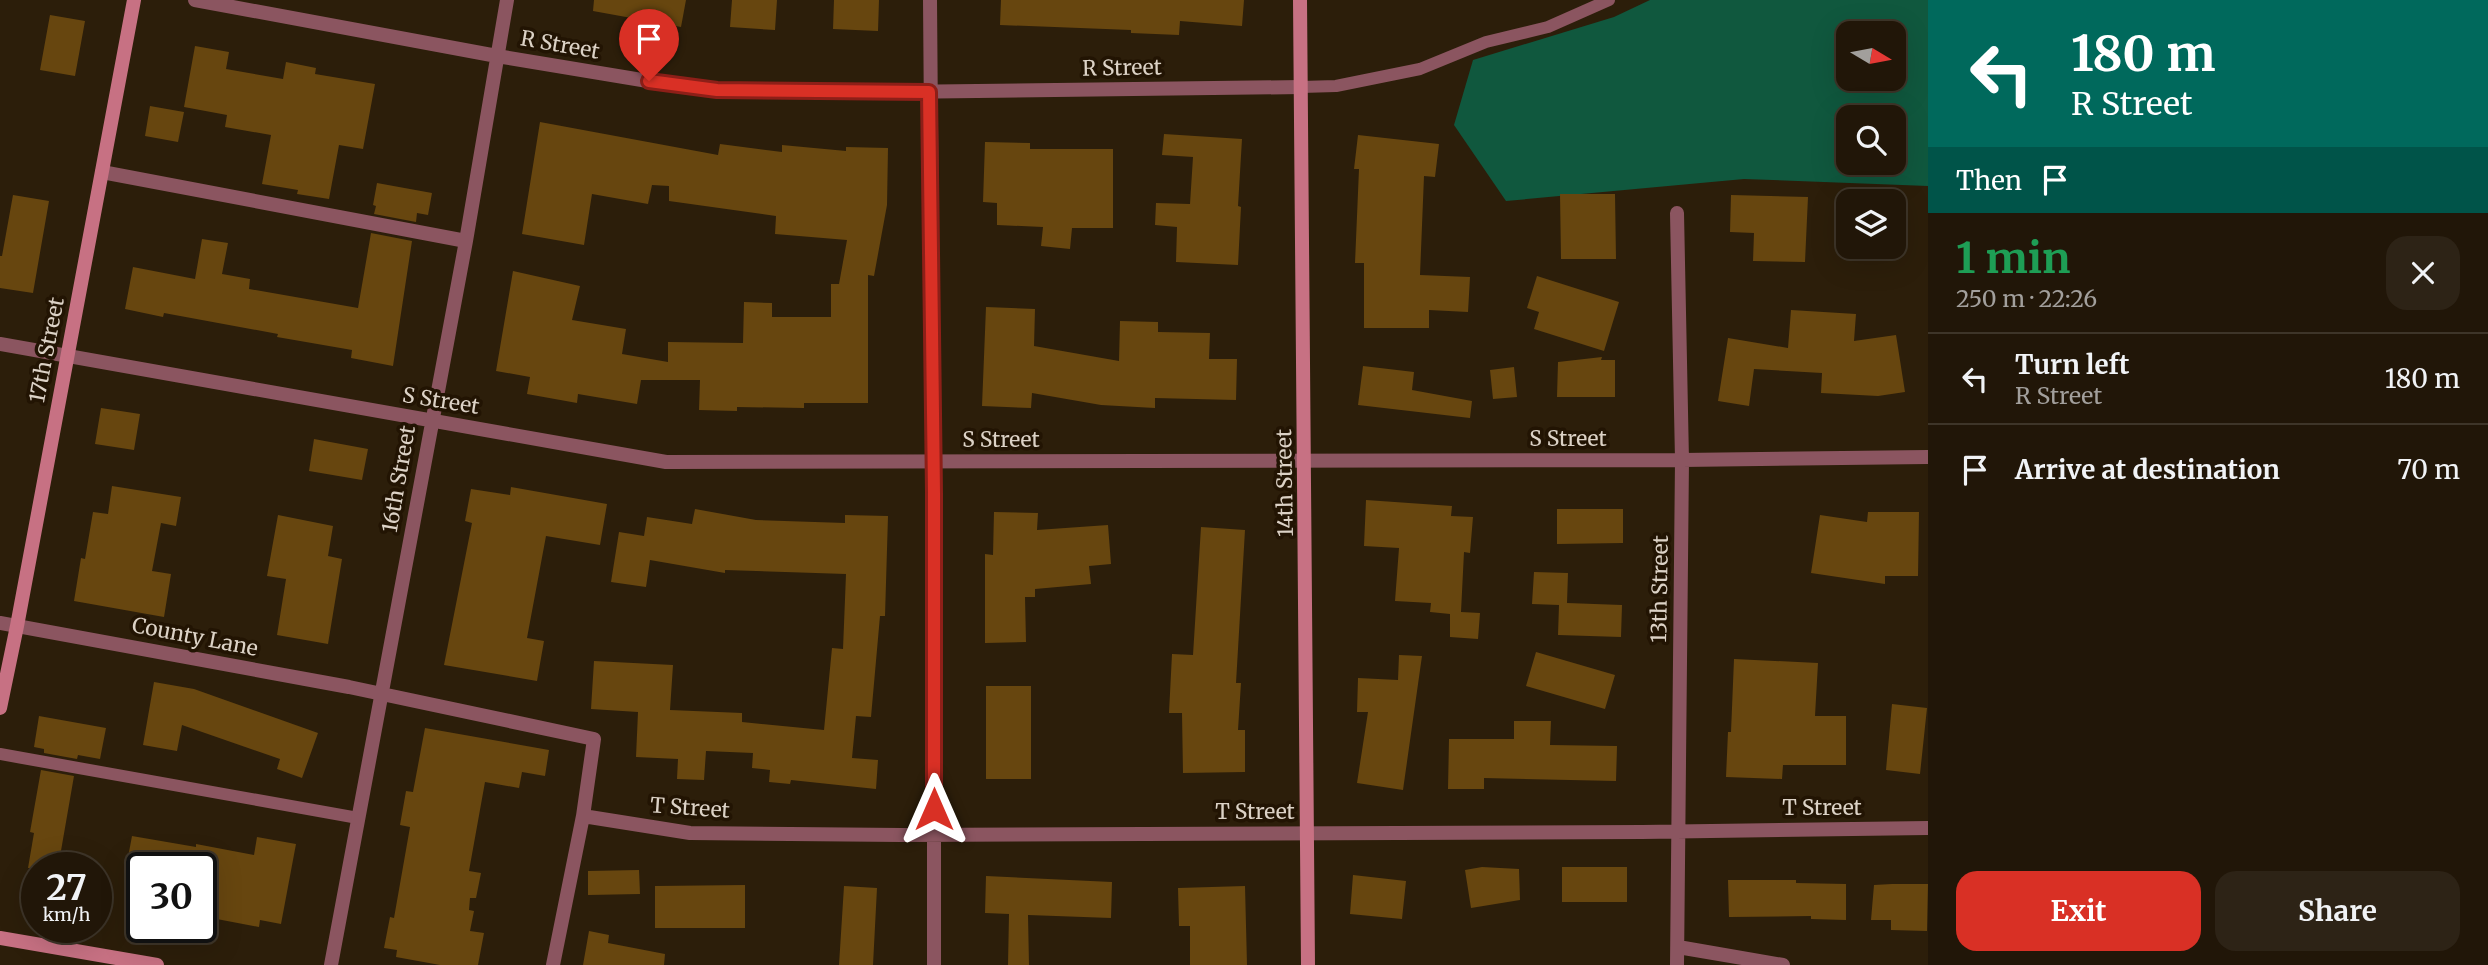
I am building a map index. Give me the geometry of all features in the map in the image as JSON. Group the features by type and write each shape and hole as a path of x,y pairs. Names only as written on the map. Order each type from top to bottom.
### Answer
{"street":[{"name":"17th Street","path":"0,708 134,0"},
{"name":"R Street","path":"195,0 497,56 695,88 929,92 1301,87"},
{"name":"16th Street","path":"331,965 466,241 507,0"},
{"path":"930,0 934,965"},
{"name":"14th Street","path":"1300,0 1306,461 1308,965"},
{"path":"102,172 466,241"},
{"name":"13th Street","path":"1677,213 1682,460 1677,965"},
{"name":"S Street","path":"0,344 666,462 1928,457"},
{"name":"County Lane","path":"0,623 383,694"},
{"path":"383,694 594,739 583,816 553,965"},
{"name":"T Street","path":"583,816 690,833 934,835 1928,828"},
{"path":"0,938 157,965"},
{"path":"1678,947 1783,965"}],"lane":[{"path":"1301,87 1336,86 1420,69 1486,42 1548,27 1609,0"},
{"path":"0,754 358,818"}],"green space":[{"path":"1650,0 1928,0 1928,186 1744,179 1506,201 1454,125 1473,60 1614,17"}],"building":[{"path":"594,0 686,0 681,27 593,11"},
{"path":"732,0 777,0 775,30 730,27"},
{"path":"834,0 879,0 878,31 833,29"},
{"path":"1001,0 1244,0 1242,26 1180,21 1179,35 1131,33 1131,30 1000,25"},
{"path":"50,15 85,21 75,76 40,70"},
{"path":"195,46 229,52 226,69 283,79 286,62 316,68 315,74 375,84 363,149 339,145 329,199 297,194 298,190 262,184 271,135 225,127 227,115 184,107"},
{"path":"150,106 184,112 178,142 145,136"},
{"path":"540,122 718,155 720,144 782,152 782,145 846,151 846,147 888,148 887,205 874,276 868,275 868,403 804,403 804,408 737,407 737,411 699,410 700,380 641,380 637,404 578,394 577,403 527,394 530,377 496,371 513,271 580,286 572,320 626,329 622,354 668,362 668,342 743,343 744,302 772,303 772,317 831,317 831,284 839,284 847,240 775,234 776,216 669,201 669,186 652,185 648,204 592,194 584,245 522,234"},
{"path":"1164,134 1242,139 1238,265 1176,262 1177,227 1155,225 1156,203 1190,204 1193,157 1162,155"},
{"path":"1358,135 1439,144 1435,177 1424,176 1420,275 1470,277 1468,312 1429,310 1429,328 1364,328 1364,263 1355,263 1359,169 1354,169"},
{"path":"985,142 1030,143 1030,149 1113,149 1113,228 1072,228 1070,249 1041,246 1043,227 997,225 997,203 983,202"},
{"path":"377,183 432,193 428,215 417,213 416,222 374,214"},
{"path":"1560,194 1615,194 1616,259 1561,259"},
{"path":"13,195 49,201 33,293 0,288 0,256"},
{"path":"1731,195 1808,197 1805,262 1753,261 1754,233 1730,232"},
{"path":"371,233 412,241 393,366 351,358 352,350 277,337 278,334 164,313 163,317 125,309 133,267 195,279 202,239 228,243 222,274 250,279 249,289 358,308"},
{"path":"1537,276 1619,302 1604,351 1534,329 1539,312 1527,308"},
{"path":"986,307 1035,309 1034,346 1119,361 1120,321 1158,322 1158,332 1210,333 1209,359 1237,359 1236,400 1155,398 1155,408 1101,405 1032,393 1031,408 982,406"},
{"path":"1791,310 1856,314 1854,341 1896,335 1905,392 1878,396 1821,393 1822,373 1754,369 1749,406 1718,401 1728,338 1788,348"},
{"path":"1602,357 1601,360 1615,360 1615,397 1557,397 1558,362"},
{"path":"1363,366 1414,372 1412,390 1472,401 1470,418 1358,405"},
{"path":"1514,367 1517,397 1493,399 1490,370"},
{"path":"101,408 140,414 134,450 95,444"},
{"path":"314,439 368,449 362,480 309,471"},
{"path":"112,486 181,497 176,526 161,523 152,571 171,574 164,617 74,601 81,558 85,559 93,512 108,514"},
{"path":"511,487 607,504 600,545 546,536 527,638 544,641 537,681 444,665 472,523 465,521 471,489 510,495"},
{"path":"1366,500 1452,506 1451,516 1473,517 1470,553 1464,552 1461,612 1480,613 1478,639 1450,637 1450,614 1430,612 1431,603 1395,601 1399,548 1364,546"},
{"path":"695,509 756,520 845,523 845,515 888,516 885,616 880,616 871,717 856,716 852,758 878,760 876,789 791,780 790,784 769,782 770,770 752,768 753,753 706,751 704,780 677,779 678,759 636,757 638,712 591,709 594,661 673,665 670,710 742,713 742,722 824,730 832,648 843,649 846,574 725,570 725,573 650,560 646,587 611,582 619,532 644,536 647,517 692,524"},
{"path":"1557,509 1623,509 1623,543 1557,544"},
{"path":"994,512 1038,513 1037,530 1108,525 1111,564 1089,566 1091,584 1035,589 1035,597 1025,597 1026,642 985,643 985,554 993,555"},
{"path":"1868,512 1919,512 1918,576 1885,576 1885,584 1811,573 1820,515 1867,522"},
{"path":"278,515 333,526 328,556 342,559 328,644 277,635 286,579 267,576"},
{"path":"1201,527 1245,530 1236,683 1241,683 1238,730 1245,730 1245,772 1183,773 1182,713 1169,713 1172,654 1193,655"},
{"path":"1534,572 1568,573 1567,603 1622,605 1621,637 1558,635 1559,605 1532,604"},
{"path":"1536,652 1615,675 1605,709 1526,686"},
{"path":"1399,655 1422,656 1403,790 1357,783 1368,712 1357,712 1358,678 1398,680"},
{"path":"1734,659 1818,663 1815,716 1846,716 1846,765 1783,765 1782,779 1726,777"},
{"path":"154,682 194,689 318,733 302,778 277,769 280,759 182,725 177,751 143,745"},
{"path":"986,686 1031,686 1031,779 986,779"},
{"path":"1892,704 1927,708 1920,774 1886,770"},
{"path":"39,716 106,728 100,759 78,755 77,759 44,753 44,749 34,747"},
{"path":"1514,721 1551,721 1550,745 1617,746 1616,781 1484,778 1484,789 1448,789 1449,739 1514,739"},
{"path":"425,728 549,750 545,776 522,772 519,788 485,782 469,871 481,873 476,898 470,898 469,910 474,911 470,931 484,933 478,965 440,965 396,957 397,950 384,948 390,917 394,918 410,827 400,825 406,791 413,792"},
{"path":"41,770 74,776 61,852 31,852 34,833 30,832"},
{"path":"132,836 254,855 257,837 296,844 281,924 260,920 259,927 217,919 217,852 129,852"},
{"path":"1482,867 1519,869 1520,900 1471,908 1465,870"},
{"path":"1562,867 1627,867 1627,902 1562,902"},
{"path":"639,870 640,894 588,895 588,871"},
{"path":"1353,875 1406,881 1402,919 1350,914"},
{"path":"986,876 1112,882 1111,918 1028,915 1029,965 1008,965 1009,914 985,913"},
{"path":"1728,880 1796,880 1796,883 1846,884 1846,920 1811,919 1811,916 1729,917"},
{"path":"1928,884 1927,931 1891,930 1891,920 1871,920 1874,885"},
{"path":"745,885 745,928 655,928 655,886"},
{"path":"844,886 877,888 873,965 839,965"},
{"path":"1245,886 1247,965 1190,965 1190,926 1179,926 1178,888"},
{"path":"589,931 609,935 608,943 665,954 664,965 583,965"}],"route":[{"path":"649,81 717,90 929,92 934,493 934,809"}]}
